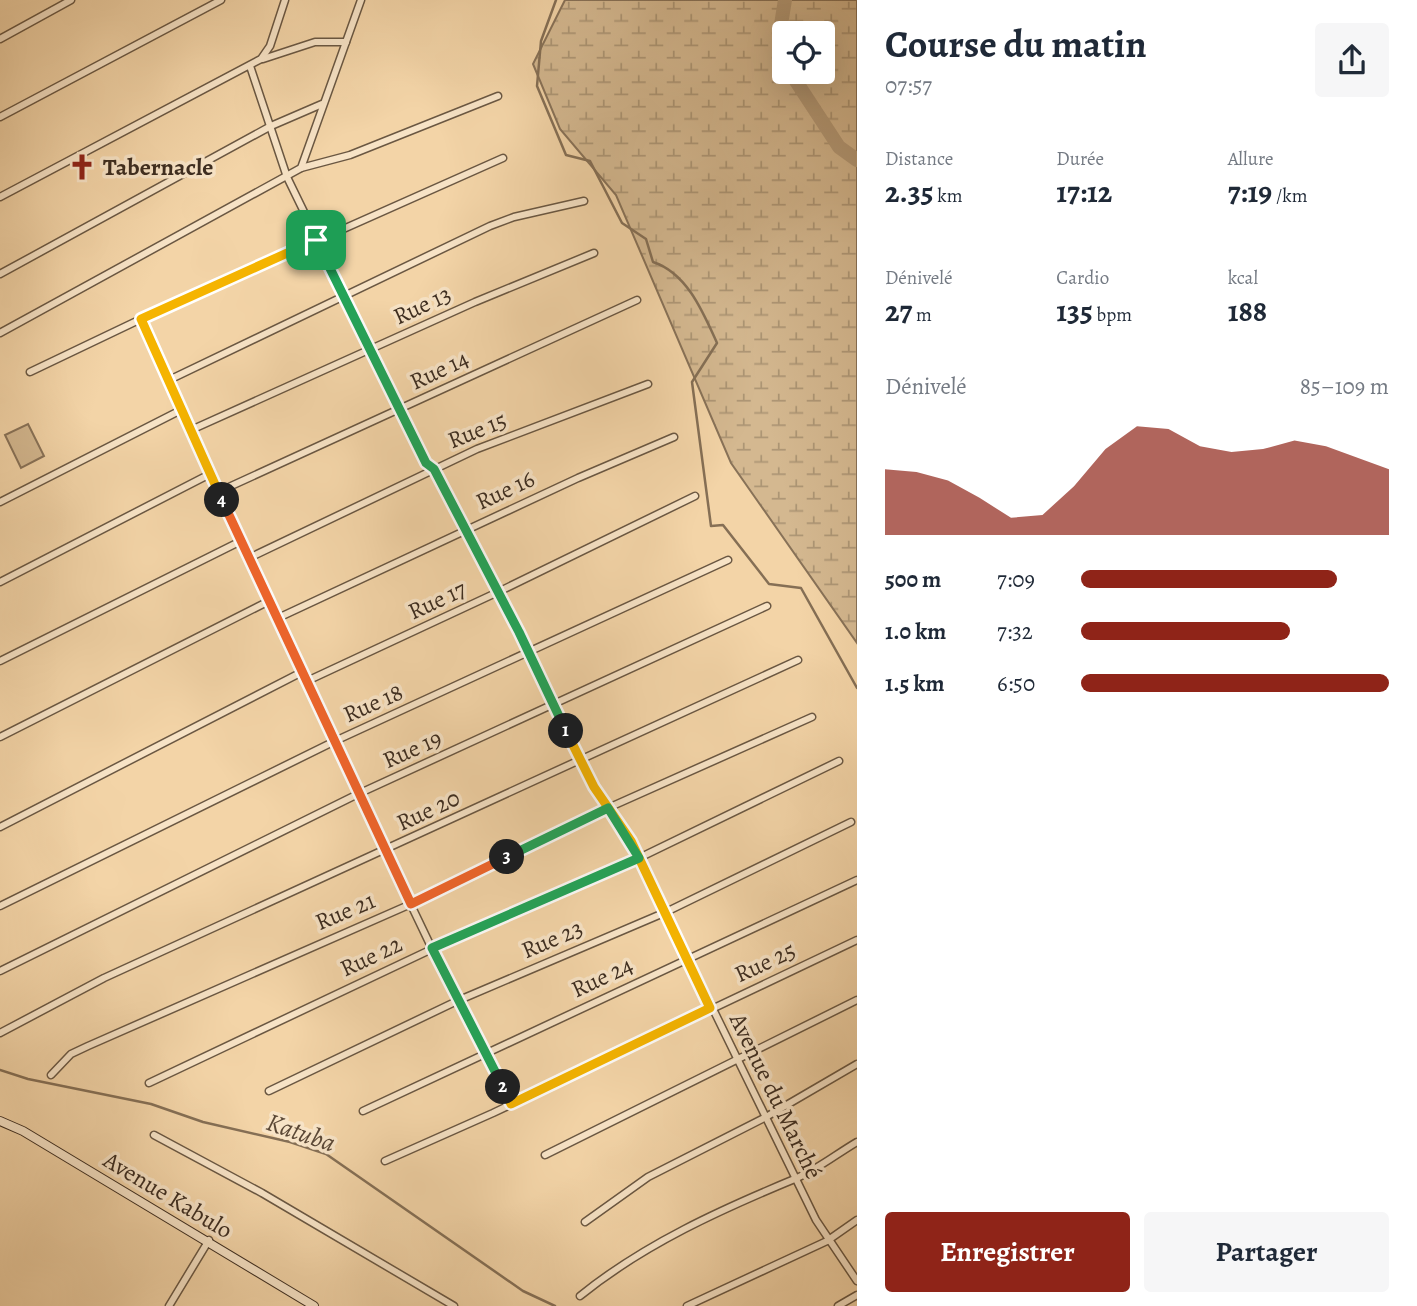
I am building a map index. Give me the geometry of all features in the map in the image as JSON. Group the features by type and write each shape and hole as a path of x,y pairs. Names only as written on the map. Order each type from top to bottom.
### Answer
{"street":[{"path":"0,39 71,0"},
{"path":"0,117 221,0"},
{"path":"261,60 270,46 285,0"},
{"path":"301,168 361,0"},
{"path":"0,197 261,60 315,42 346,42"},
{"name":"Avenue du Marché","path":"250,66 287,177 399,411 466,530 580,759 639,858 710,1008 827,1241 857,1281"},
{"path":"0,333 301,168 350,155 498,96"},
{"path":"0,274 271,126 322,104"},
{"path":"30,372 141,319 503,158"},
{"path":"169,380 489,226 514,217 584,201"},
{"name":"Rue 13","path":"191,430 475,302 594,253"},
{"name":"Rue 14","path":"218,492 637,300"},
{"path":"141,319 358,794 457,1001 511,1104"},
{"name":"Rue 15","path":"249,558 434,469 648,384"},
{"path":"0,502 181,410"},
{"name":"Rue 16","path":"278,618 674,437"},
{"path":"0,582 210,474"},
{"name":"Rue 17","path":"307,681 498,592 695,495"},
{"path":"0,661 241,541"},
{"name":"Rue 18","path":"0,905 335,741 728,560"},
{"path":"0,737 268,601"},
{"name":"Rue 19","path":"0,971 358,794 768,606"},
{"name":"Rue 20","path":"0,1033 104,978 798,660"},
{"path":"0,827 302,672"},
{"name":"Rue 21","path":"51,1075 71,1054 88,1046 411,904 608,808 812,717"},
{"name":"Rue 22","path":"149,1083 432,948 639,858 839,761"},
{"name":"Rue 23","path":"269,1091 457,1001 666,912 851,822"},
{"name":"Rue 24","path":"363,1111 857,880"},
{"name":"Rue 25","path":"385,1161 857,940"},
{"path":"545,1155 857,1000"},
{"path":"584,1222 648,1177 766,1117 857,1064"},
{"name":"Avenue Kabulo","path":"0,1121 23,1131 209,1240 314,1306"},
{"path":"154,1135 262,1193 454,1306"},
{"path":"580,1296 598,1281 691,1226 742,1200 795,1178 857,1142"},
{"path":"687,1306 827,1241 857,1220"},
{"path":"170,1305 209,1240"},
{"path":"838,1306 857,1294"}],"green space":[{"path":"565,0 857,0 857,643 731,463 616,195 560,129 533,64"},
{"path":"28,424 44,456 21,468 5,435"}],"waterway":[{"path":"556,0 541,41 537,86 566,155 590,161 622,223 646,239 653,262 665,267 684,284 700,307 717,343 692,382 711,526 723,525 769,584 801,588 857,688"},
{"path":"782,21 785,0"},
{"path":"798,84 839,147 857,160"},
{"name":"Katuba","path":"0,1070 28,1079 151,1104 203,1122 290,1142 326,1154 523,1291 555,1306"}],"place":[{"name":"Tabernacle","path":"82,167"}],"route":[{"path":"316,240 141,319 268,601 411,904 608,808 631,841 639,858 432,948 511,1104 710,1008 631,841 594,787 519,632 434,469 426,463 399,411 316,240"}]}
